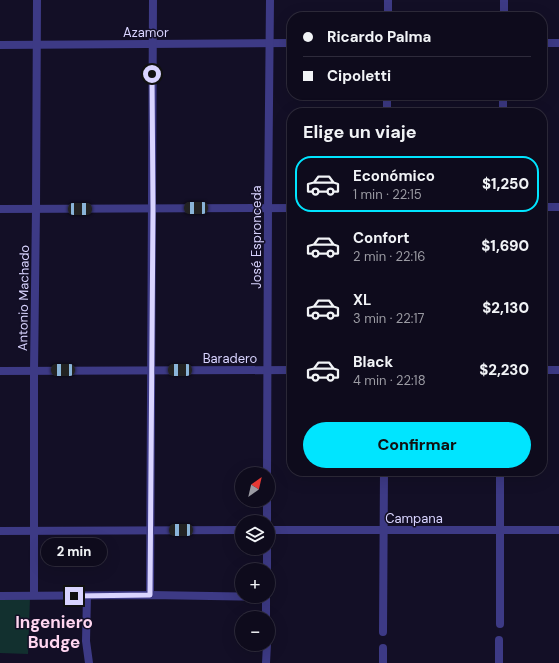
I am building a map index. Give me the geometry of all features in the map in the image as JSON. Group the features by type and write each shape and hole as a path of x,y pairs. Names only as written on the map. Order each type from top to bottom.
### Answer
{"street":[{"name":"Antonio Machado","path":"34,595 37,0"},
{"path":"150,595 153,0"},
{"name":"José Espronceda","path":"267,467 270,0"},
{"path":"388,0 388,12"},
{"path":"504,0 504,12"},
{"name":"Azamor","path":"0,45 287,43"},
{"path":"547,43 559,43"},
{"path":"547,207 559,207"},
{"path":"0,210 287,208"},
{"name":"Baradero","path":"0,370 287,370"},
{"path":"547,370 559,370"},
{"path":"383,632 384,476"},
{"path":"500,476 500,624"},
{"path":"0,531 235,530"},
{"name":"Campana","path":"275,530 559,530"},
{"path":"0,596 150,595 235,596"},
{"path":"87,596 86,641 90,663"},
{"path":"499,640 499,663"},
{"path":"383,648 383,663"},
{"path":"266,663 267,651"}],"green space":[{"path":"30,598 28,654 0,653 0,599"}],"district":[{"name":"Ingeniero Budge","path":"54,632"}],"route":[{"path":"74,596 150,595 153,209 152,74"}]}
